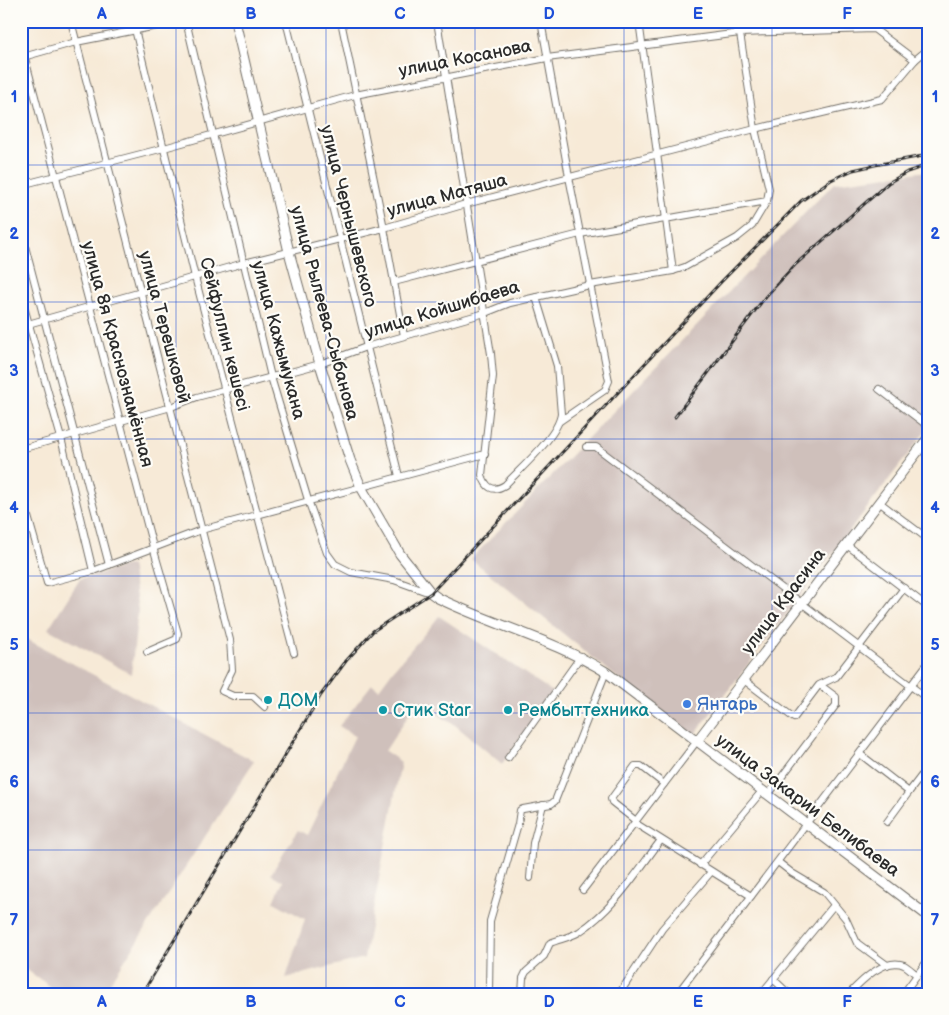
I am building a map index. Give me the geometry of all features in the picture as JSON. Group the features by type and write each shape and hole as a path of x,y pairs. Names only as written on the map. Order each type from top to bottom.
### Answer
{"street":[{"name":"улица Терешковой","path":"72,21 230,640 232,670 222,691 233,696 253,696 265,707"},
{"name":"Сейфуллин көшесі","path":"133,21 194,276 294,653"},
{"path":"23,57 76,42 136,32 184,21"},
{"name":"улица Кажымукана","path":"184,21 271,377 308,500 327,553 335,564 351,572 394,580 431,593"},
{"name":"улица Рылеева-Сыбанова","path":"235,21 289,252 320,364 350,460 361,487 400,554 431,593"},
{"name":"улица Чернышевского","path":"286,21 398,476"},
{"path":"341,21 384,228 404,336"},
{"path":"437,21 477,261 493,376 482,474 485,484 491,488 499,488 505,485 545,443 560,421 605,390 609,382 540,21"},
{"path":"639,21 673,271"},
{"path":"394,282 580,234 767,201 769,189 755,128 738,21"},
{"name":"улица Косанова","path":"21,185 355,95 547,58 740,33 874,29 915,60"},
{"name":"улица 8я Краснознамённая","path":"21,43 23,57 153,548 178,633 177,639 147,652"},
{"path":"915,60 928,49"},
{"name":"улица Матяша","path":"21,326 194,276 384,228 466,204 755,128 882,99 915,60"},
{"name":"улица Койшибаева","path":"21,449 121,422 197,397 320,364 366,347 485,313 510,303 590,285 673,271 685,267 737,238 752,226 767,201"},
{"path":"21,231 109,565"},
{"path":"21,296 61,438 93,571"},
{"path":"536,297 557,366 560,421"},
{"path":"879,389 928,426"},
{"name":"улица Красина","path":"583,890 928,438"},
{"path":"586,447 596,446 928,699"},
{"path":"21,492 47,583 93,571 201,530 485,454"},
{"path":"879,502 928,539"},
{"path":"847,545 928,607"},
{"path":"744,680 794,718 820,685 836,677 904,588"},
{"name":"улица Закарии Белибаева","path":"431,593 511,629 581,656 606,672 928,916"},
{"path":"508,758 581,656"},
{"path":"677,994 928,663"},
{"path":"488,994 490,921 518,824 518,814 520,810 543,806 555,801 606,672"},
{"path":"700,865 765,793 836,705 836,697 820,685"},
{"path":"860,754 909,792"},
{"path":"664,784 641,766 634,766 612,799 612,802 661,840 751,896"},
{"path":"887,822 928,767"},
{"path":"530,878 533,842 543,806"},
{"path":"522,994 526,972 544,956 550,943 578,932 601,914 617,898 661,840"},
{"path":"778,862 792,873 824,892 846,919 857,943 887,965"},
{"path":"619,994 662,929 711,872"},
{"path":"761,994 834,905"},
{"path":"903,994 928,960"},
{"path":"848,994 862,979 887,965 903,964 917,975"},
{"path":"773,979 789,994"}],"shaded area":[{"path":"928,171 928,428 692,738 471,559 834,183"},
{"path":"131,565 138,610 131,674 48,629 80,579"},
{"path":"439,616 553,692 502,764 455,725 417,702 385,751 401,762 364,958 286,978 305,919 274,902 283,881 271,874 298,830 307,835 355,736 339,726 372,684 379,689"},
{"path":"21,636 254,761 103,994 61,994 21,966"}],"railway":[{"path":"142,994 321,695 346,661 373,631 431,593 721,282 801,201 831,180 853,170 928,155"},
{"path":"675,417 766,296 796,264 888,183 907,172 928,165"}],"place":[{"name":"ДОМ","path":"268,700"},
{"name":"Янтарь","path":"687,704"},
{"name":"Стик Star","path":"383,710"},
{"name":"Рембыттехника","path":"508,710"}]}
